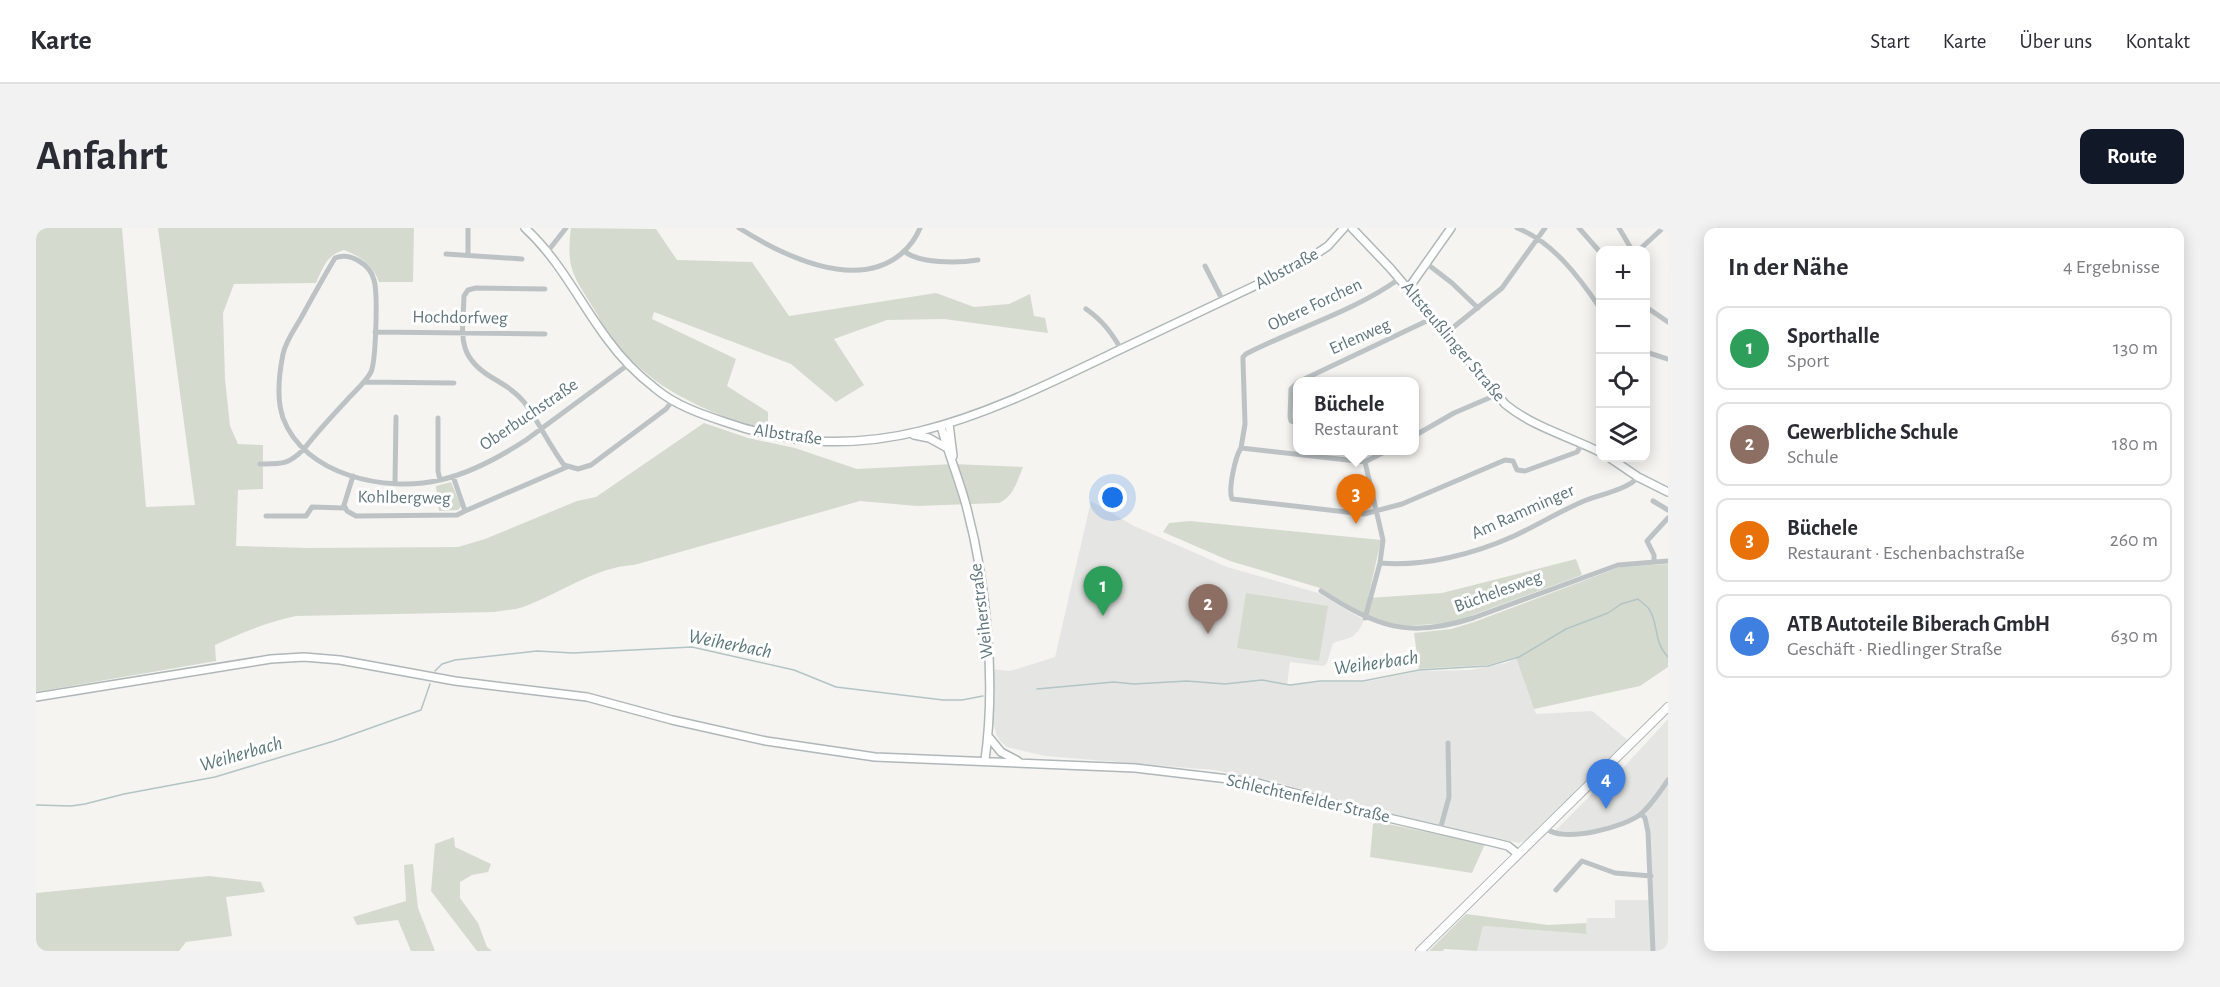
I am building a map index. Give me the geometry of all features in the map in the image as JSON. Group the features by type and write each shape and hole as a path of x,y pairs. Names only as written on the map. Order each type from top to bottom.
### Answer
{"main road":[{"path":"1420,951 1668,707"}],"street":[{"path":"468,228 468,254"},
{"name":"Albstraße","path":"525,228 548,251 608,341 654,388 673,400 744,429 788,438 855,441 908,435 945,425 1058,380 1316,256 1344,228"},
{"path":"548,251 566,228"},
{"path":"739,228 795,256 849,272 872,269 885,264 904,251 920,228"},
{"name":"Altsteußlinger Straße","path":"1352,228 1433,318 1495,394 1520,416 1596,450"},
{"path":"1408,289 1451,228"},
{"path":"1517,228 1539,240 1562,259 1596,300"},
{"path":"1446,334 1505,285 1539,240 1545,228"},
{"path":"1580,228 1596,247"},
{"path":"1620,228 1630,246"},
{"path":"1642,246 1655,231 1663,228"},
{"path":"904,251 916,258 942,262 978,260"},
{"path":"446,254 522,259"},
{"name":"Oberbuchstraße","path":"375,332 375,283 370,271 349,256 334,258 289,338 283,357 279,388 281,410 288,428 304,448 320,461 353,476 373,481 417,483 440,480 501,455 541,429 629,364"},
{"path":"1426,263 1452,283 1478,308"},
{"path":"1205,266 1223,301"},
{"name":"Obere Forchen","path":"1241,448 1245,424 1243,357 1280,337 1345,310 1399,279"},
{"path":"545,289 476,288 468,290 464,296 465,350 468,358 483,371 517,394 561,462 567,467"},
{"path":"1086,309 1110,330 1120,349"},
{"path":"1650,310 1668,322"},
{"name":"Erlenweg","path":"1309,377 1433,318"},
{"path":"260,464 290,462 364,382 370,373 374,359 375,332"},
{"name":"Hochdorfweg","path":"375,332 545,334"},
{"path":"1650,353 1668,359"},
{"path":"364,382 454,383"},
{"name":"Erlenweg","path":"1293,388 1290,417 1293,422"},
{"path":"1419,433 1454,413 1489,399 1495,394"},
{"name":"Kohlbergweg","path":"266,516 306,516 312,507 344,507 356,516 457,515 567,467 582,469 591,465 666,409 673,400"},
{"path":"395,483 396,417"},
{"path":"438,418 440,480"},
{"name":"Weiherstraße","path":"945,425 948,449 966,506 982,592 990,677 985,760"},
{"name":"Weiherstraße","path":"945,425 953,464"},
{"path":"908,435 929,438 948,449"},
{"path":"1293,454 1241,448 1236,455 1230,492 1232,499 1346,513 1377,512 1402,504 1505,460 1513,460 1517,470 1525,471 1577,452 1583,443"},
{"path":"1307,455 1365,462 1378,455"},
{"path":"1343,455 1345,459"},
{"path":"1365,462 1383,540 1380,563 1365,618"},
{"path":"1616,462 1638,477 1668,492"},
{"name":"Kohlbergweg","path":"344,507 353,476"},
{"name":"Kohlbergweg","path":"453,476 465,511"},
{"name":"Am Ramminger","path":"1380,563 1436,559 1494,544 1584,501 1629,485 1638,477"},
{"path":"1653,501 1668,510"},
{"path":"1654,562 1654,555 1647,541 1668,518"},
{"name":"Büchelesweg","path":"1321,591 1365,618 1389,626 1416,629 1451,625 1618,566 1668,561"},
{"name":"Schlechtenfelder Straße","path":"36,697 271,659 340,660 456,681 586,697 672,720 815,750 875,757 1135,768 1254,782 1380,816 1508,846 1518,854"},
{"path":"988,736 1001,752 1022,762"},
{"path":"1440,830 1449,797 1448,743"},
{"path":"1546,828 1552,834 1575,834 1622,824 1641,814 1668,781"},
{"path":"1641,814 1645,818 1648,832 1653,951"},
{"path":"1556,890 1582,861 1615,873 1651,876"}],"shaded area":[{"path":"36,228 122,228 146,507 195,505 158,228 414,228 413,282 379,282 365,262 344,250 330,258 316,283 234,284 223,313 225,379 230,426 238,444 263,445 263,489 238,490 236,546 458,547 485,539 577,501 596,497 704,423 748,438 795,448 857,469 953,464 1023,467 1012,492 999,503 917,506 860,501 634,565 605,571 520,608 495,612 296,616 254,628 215,645 216,661 36,692"},
{"path":"571,228 656,229 677,260 752,262 789,316 936,293 974,307 1009,304 1030,294 1034,316 1045,318 1048,333 944,319 887,320 834,339 864,385 836,402 791,364 654,312 652,319 736,359 727,386 768,412 768,432 703,408 683,398 646,374 629,358 608,333 576,279 570,253"},
{"path":"451,482 461,506 458,510 439,511 436,486"},
{"path":"1091,501 1134,526 1227,567 1318,593 1364,620 1352,637 1333,643 1324,666 1290,662 1287,685 1365,682 1419,671 1470,670 1506,663 1517,658 1536,714 1592,711 1629,741 1527,840 1519,843 1383,812 1268,780 1214,770 1045,756 1007,747 996,734 993,721 992,669 1010,671 1055,657"},
{"path":"1190,521 1381,540 1368,598 1442,593 1576,559 1582,575 1451,623 1402,626 1364,615 1320,588 1230,561 1163,532 1169,523"},
{"path":"1668,564 1668,667 1640,686 1534,709 1516,657 1488,665 1419,669 1414,633 1451,629 1474,622 1620,567"},
{"path":"1246,593 1328,606 1319,661 1237,648"},
{"path":"1668,719 1668,951 1477,951 1483,926 1585,934 1587,918 1615,918 1615,900 1649,900 1648,832 1642,814 1603,829 1552,834 1596,790 1611,781"},
{"path":"1378,822 1485,844 1472,873 1370,857 1373,824"},
{"path":"454,837 455,847 491,864 488,872 472,875 460,882 460,898 478,923 487,947 492,951 477,951 431,891 435,844"},
{"path":"413,864 418,908 435,951 411,951 398,920 357,925 353,917 406,901 404,865"},
{"path":"209,876 261,882 265,892 226,897 232,936 186,942 179,951 36,951 36,893"},
{"path":"1466,914 1548,925 1586,923 1586,934 1483,926 1477,951 1444,949 1443,951 1429,951"}],"waterway":[{"name":"Weiherbach","path":"1037,689 1114,682 1134,684 1187,681 1225,684 1262,680 1290,685 1320,681 1363,681 1419,670 1488,666 1519,657 1566,629 1608,613 1621,604 1638,599 1652,614 1660,645 1668,657"},
{"name":"Weiherbach","path":"435,671 442,664 455,660 537,651 573,653 692,647 794,670 836,687 943,700 962,700 983,696"},
{"name":"Weiherbach","path":"36,805 85,804 124,794 215,777 334,741 421,710 430,684"}],"place":[{"name":"Büchele","path":"1356,524"},
{"name":"Sporthalle","path":"1103,616"},
{"name":"Gewerbliche Schule","path":"1208,634"},
{"name":"ATB Autoteile Biberach GmbH","path":"1606,809"}]}
